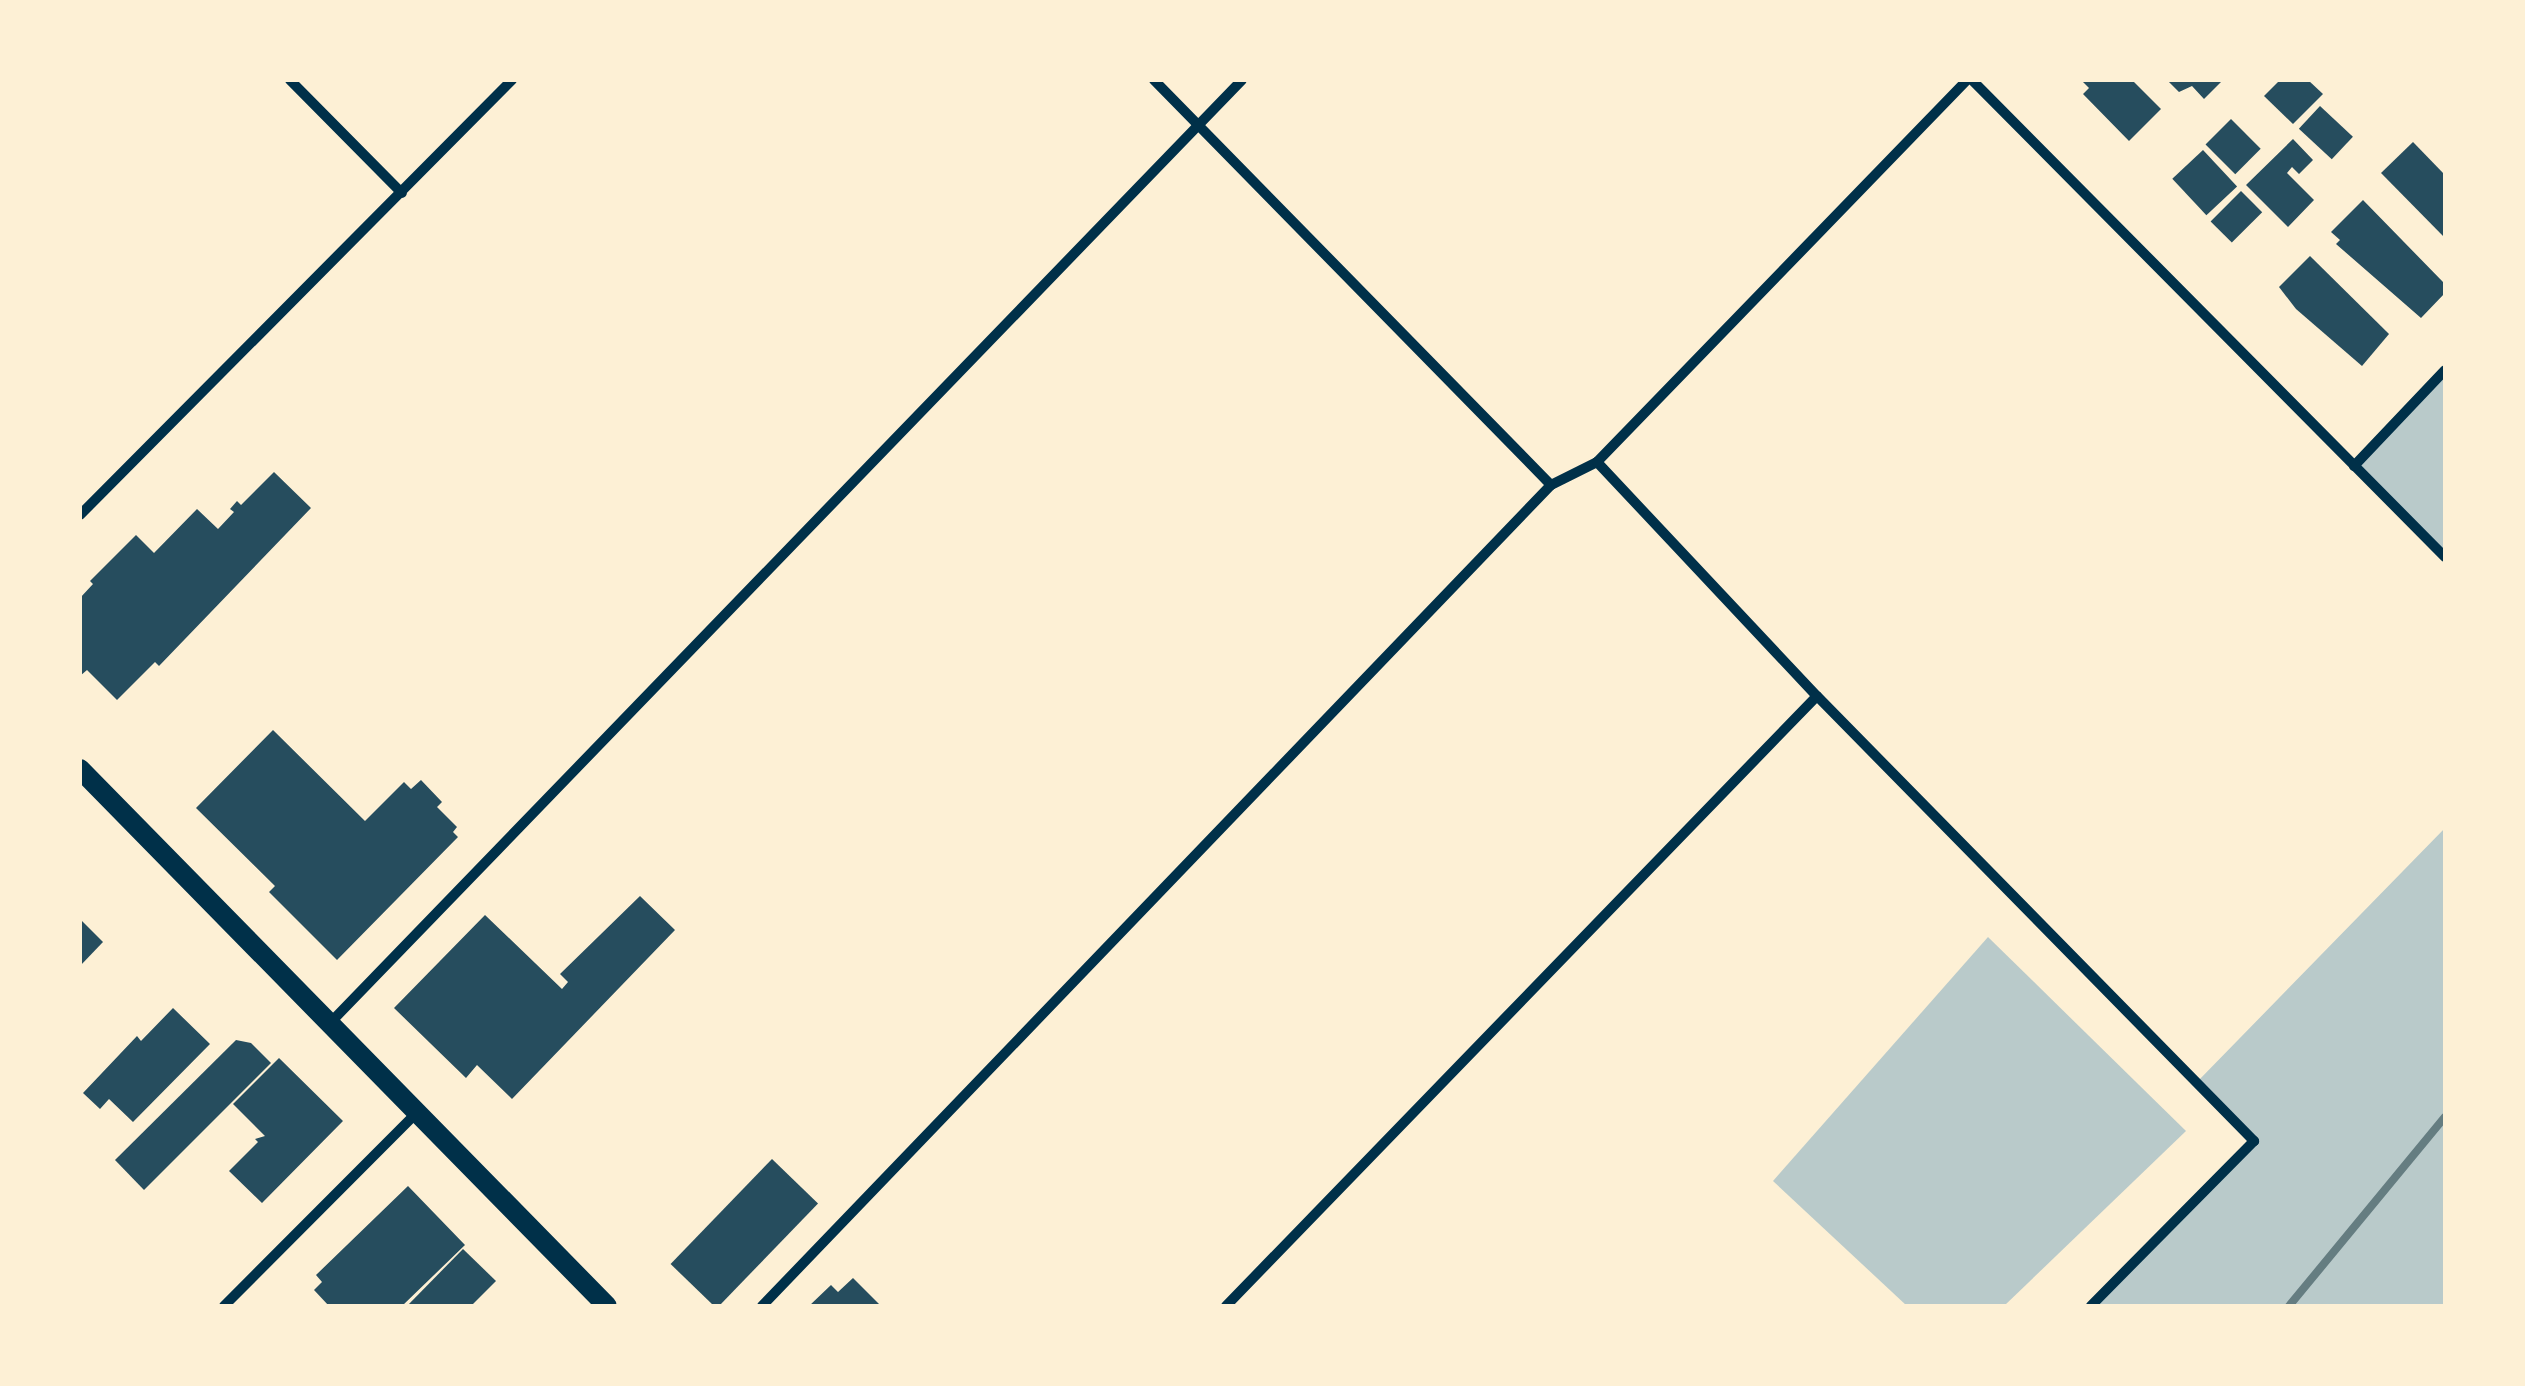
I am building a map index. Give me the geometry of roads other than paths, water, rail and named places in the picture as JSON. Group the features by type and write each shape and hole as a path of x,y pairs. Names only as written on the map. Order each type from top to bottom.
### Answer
{"main road":[{"path":"80,769 332,1021 606,1306"}],"street":[{"path":"290,80 402,193"},
{"path":"80,515 512,80"},
{"path":"1154,80 1551,485"},
{"path":"332,1021 1242,80"},
{"path":"762,1306 1551,485 1597,462 1970,80 2445,557"},
{"path":"2354,466 2445,370"},
{"path":"1597,462 1817,696 2254,1141 2092,1306"},
{"path":"1226,1306 1817,696"},
{"path":"224,1306 417,1112"}],"railway":[{"path":"2289,1306 2445,1117"}]}
